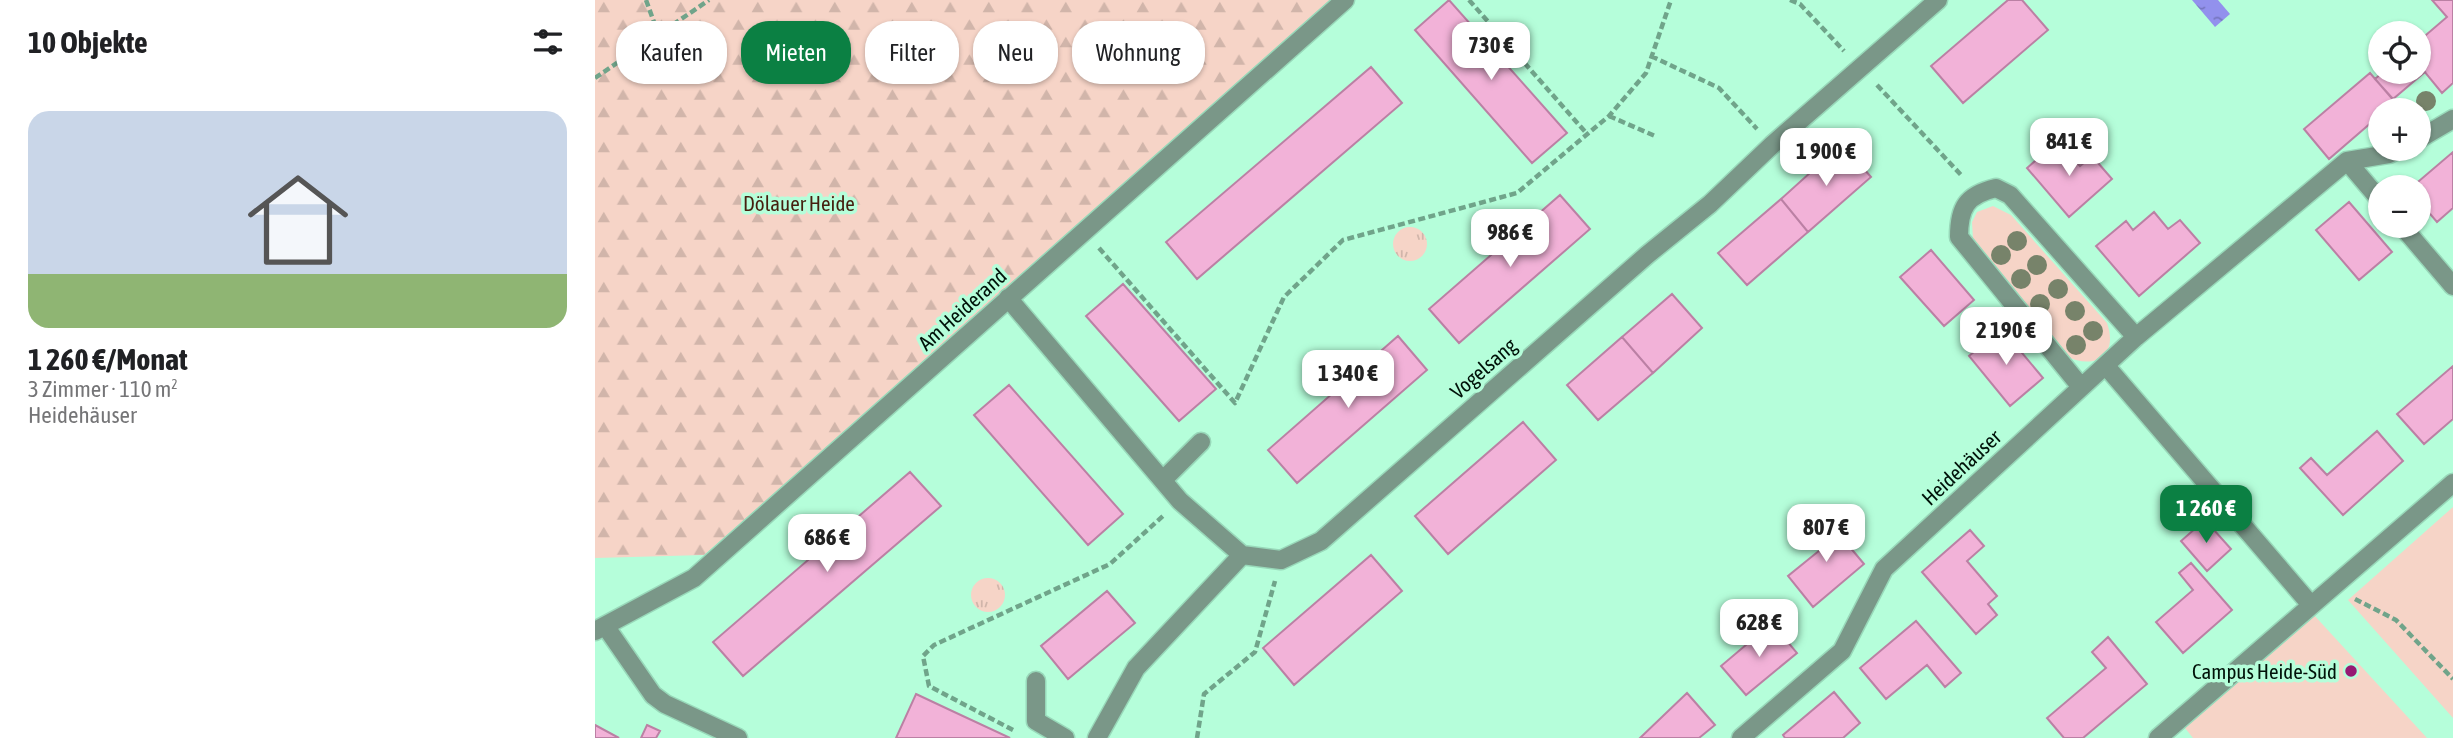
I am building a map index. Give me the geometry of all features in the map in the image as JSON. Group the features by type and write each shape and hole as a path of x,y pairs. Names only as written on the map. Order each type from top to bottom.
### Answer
{"street":[{"name":"Am Heiderand","path":"601,629 694,578 1345,0"},
{"name":"Vogelsang","path":"1281,560 1321,541 1647,255 1710,204 1772,145 1938,0"},
{"path":"2431,132 2453,119"},
{"path":"2347,161 2368,158"},
{"path":"2347,161 2368,186"},
{"name":"Heidehäuser","path":"1741,738 1842,651 1884,569 2136,337 2347,161"},
{"path":"2081,387 1959,237 1959,214 1977,192 1996,188 2010,195 2136,337"},
{"path":"2412,238 2453,286"},
{"path":"1008,298 1180,501 1242,555 1281,560"},
{"path":"2106,366 2311,605"},
{"path":"1163,480 1201,442"},
{"path":"2158,738 2453,483"},
{"path":"1097,738 1136,668 1242,555"},
{"path":"601,629 653,695 665,704 738,738"},
{"path":"1036,681 1036,721 1065,738"}],"path":[{"path":"646,0 654,21"},
{"path":"680,21 709,0"},
{"path":"1469,0 1588,135"},
{"path":"1083,230 1235,403 1284,297 1343,240 1517,193 1609,116 1646,73 1671,0"},
{"path":"1790,0 1800,4 1977,192"},
{"path":"1651,56 1719,89 1772,145"},
{"path":"595,78 616,64"},
{"path":"1609,116 1655,136"},
{"path":"1017,732 929,686 923,656 934,645 1110,564 1180,501"},
{"path":"1197,738 1204,694 1255,652 1281,560"},
{"path":"2332,587 2396,620 2453,679"}],"green space":[{"name":"Dölauer Heide","path":"595,0 1341,0 704,555 595,558"},
{"path":"1993,206 2011,215 2107,323 2109,345 2101,358 2085,362 2064,355 1973,239 1972,222 1977,212"},
{"path":"1410,227 1422,232 1427,244 1422,256 1410,261 1398,256 1393,244 1398,232"},
{"path":"2453,507 2453,718 2348,600"},
{"path":"988,578 1000,583 1005,595 1000,607 988,612 976,607 971,595 976,583"},
{"path":"2313,614 2427,738 2193,738 2185,728"}],"water":[{"path":"2192,0 2218,0 2230,14 2215,27"}],"building":[{"path":"1449,0 1567,133 1532,163 1415,30"},
{"path":"2008,0 2022,0 2048,30 1963,103 1931,66"},
{"path":"2432,0 2453,0 2453,83 2442,93 2431,80 2431,31 2447,17"},
{"path":"1371,67 1402,103 1197,279 1166,242"},
{"path":"2368,75 2368,84 2379,84 2392,98 2368,98 2368,125 2329,159 2304,129"},
{"path":"2380,84 2411,84 2394,98"},
{"path":"2058,141 2080,166 2092,156 2112,179 2069,217 2027,168"},
{"path":"1842,144 1871,177 1808,232 1781,199"},
{"path":"2453,152 2453,208 2437,222 2431,215 2431,175 2426,175"},
{"path":"1560,195 1590,229 1459,343 1429,309"},
{"path":"1781,199 1808,232 1747,285 1718,253"},
{"path":"2349,202 2368,224 2368,238 2380,238 2392,252 2359,280 2316,230"},
{"path":"2154,212 2168,229 2180,220 2200,243 2139,296 2096,246 2126,221 2133,230"},
{"path":"1931,250 1974,300 1944,326 1900,277"},
{"path":"1123,284 1216,389 1179,421 1086,316"},
{"path":"1672,294 1702,328 1653,373 1622,337"},
{"path":"2002,329 2043,378 2010,406 1969,356"},
{"path":"1398,336 1427,370 1297,483 1268,450"},
{"path":"1622,337 1653,373 1598,420 1567,385"},
{"path":"2453,366 2453,419 2424,444 2397,414"},
{"path":"1009,385 1123,514 1088,545 974,415"},
{"path":"1523,422 1556,460 1448,554 1415,516"},
{"path":"2377,431 2403,461 2343,515 2300,468 2311,458 2327,475"},
{"path":"910,472 941,506 743,676 713,642"},
{"path":"1823,515 1864,564 1813,607 1788,576 1825,546 1809,528"},
{"path":"2205,520 2231,549 2207,571 2181,541"},
{"path":"1970,530 1984,546 1967,561 1997,596 1988,604 1997,615 1976,634 1922,572"},
{"path":"1371,555 1402,591 1294,685 1263,648"},
{"path":"2191,563 2232,610 2183,653 2156,622 2193,590 2179,573"},
{"path":"1107,591 1135,623 1068,679 1041,646"},
{"path":"1916,621 1961,673 1945,687 1927,665 1886,699 1860,668"},
{"path":"1772,623 1797,653 1746,695 1721,666"},
{"path":"2108,637 2147,684 2083,738 2064,738 2047,718 2106,668 2092,652"},
{"path":"1834,692 1860,723 1843,738 1785,738 1783,735"},
{"path":"1687,693 1715,725 1699,738 1640,738"},
{"path":"916,694 950,710 1010,738 896,738"},
{"path":"595,725 619,738 595,738"},
{"path":"647,725 660,731 656,738 641,738"}],"place":[{"name":"Campus Heide-Süd","path":"2351,671"}]}
